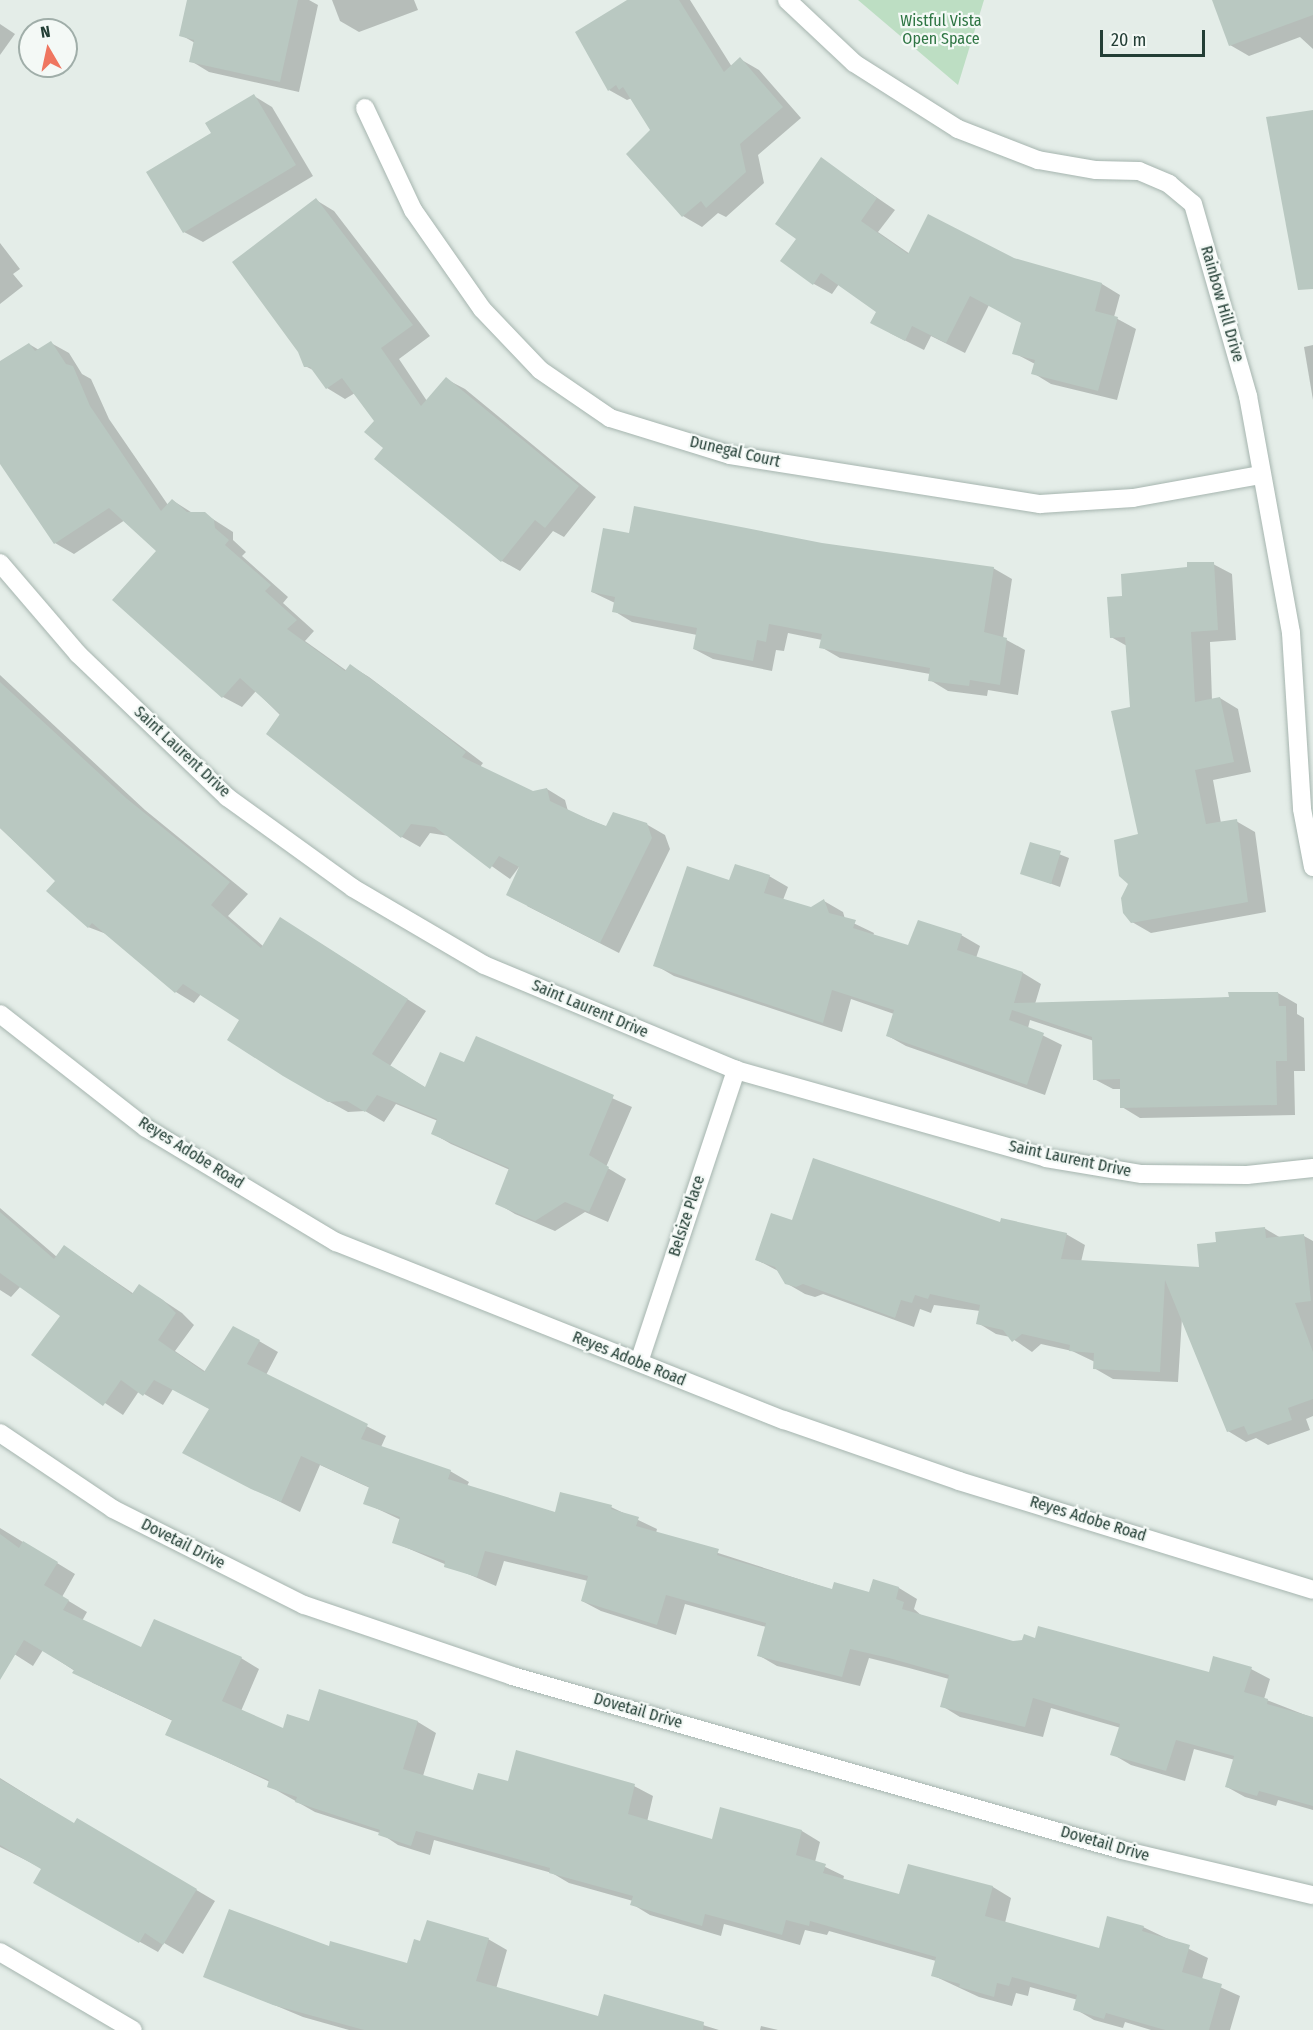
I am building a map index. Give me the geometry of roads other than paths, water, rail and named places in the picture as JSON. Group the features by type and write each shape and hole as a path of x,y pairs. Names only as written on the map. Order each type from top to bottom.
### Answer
{"street":[{"name":"Rainbow Hill Drive","path":"787,0 854,63 958,129 1038,160 1096,170 1139,171 1169,184 1193,204 1248,396 1291,633 1302,808 1313,867"},
{"name":"Dunegal Court","path":"364,108 414,210 482,309 540,370 610,418 730,455 1040,504 1133,498 1261,475"},
{"name":"Saint Laurent Drive","path":"0,563 78,654 227,797 353,888 484,964 736,1070 1046,1158 1142,1174 1246,1175 1313,1168"},
{"name":"Reyes Adobe Road","path":"0,1014 147,1128 336,1242 784,1420 959,1481 1313,1590"},
{"name":"Belsize Place","path":"639,1362 736,1070"},
{"name":"Dovetail Drive","path":"0,1433 113,1509 304,1605 512,1676 1122,1850 1313,1895"},
{"path":"0,1952 133,2030"}],"park label":[{"name":"Wistful Vista Open Space","path":"941,30"}]}
